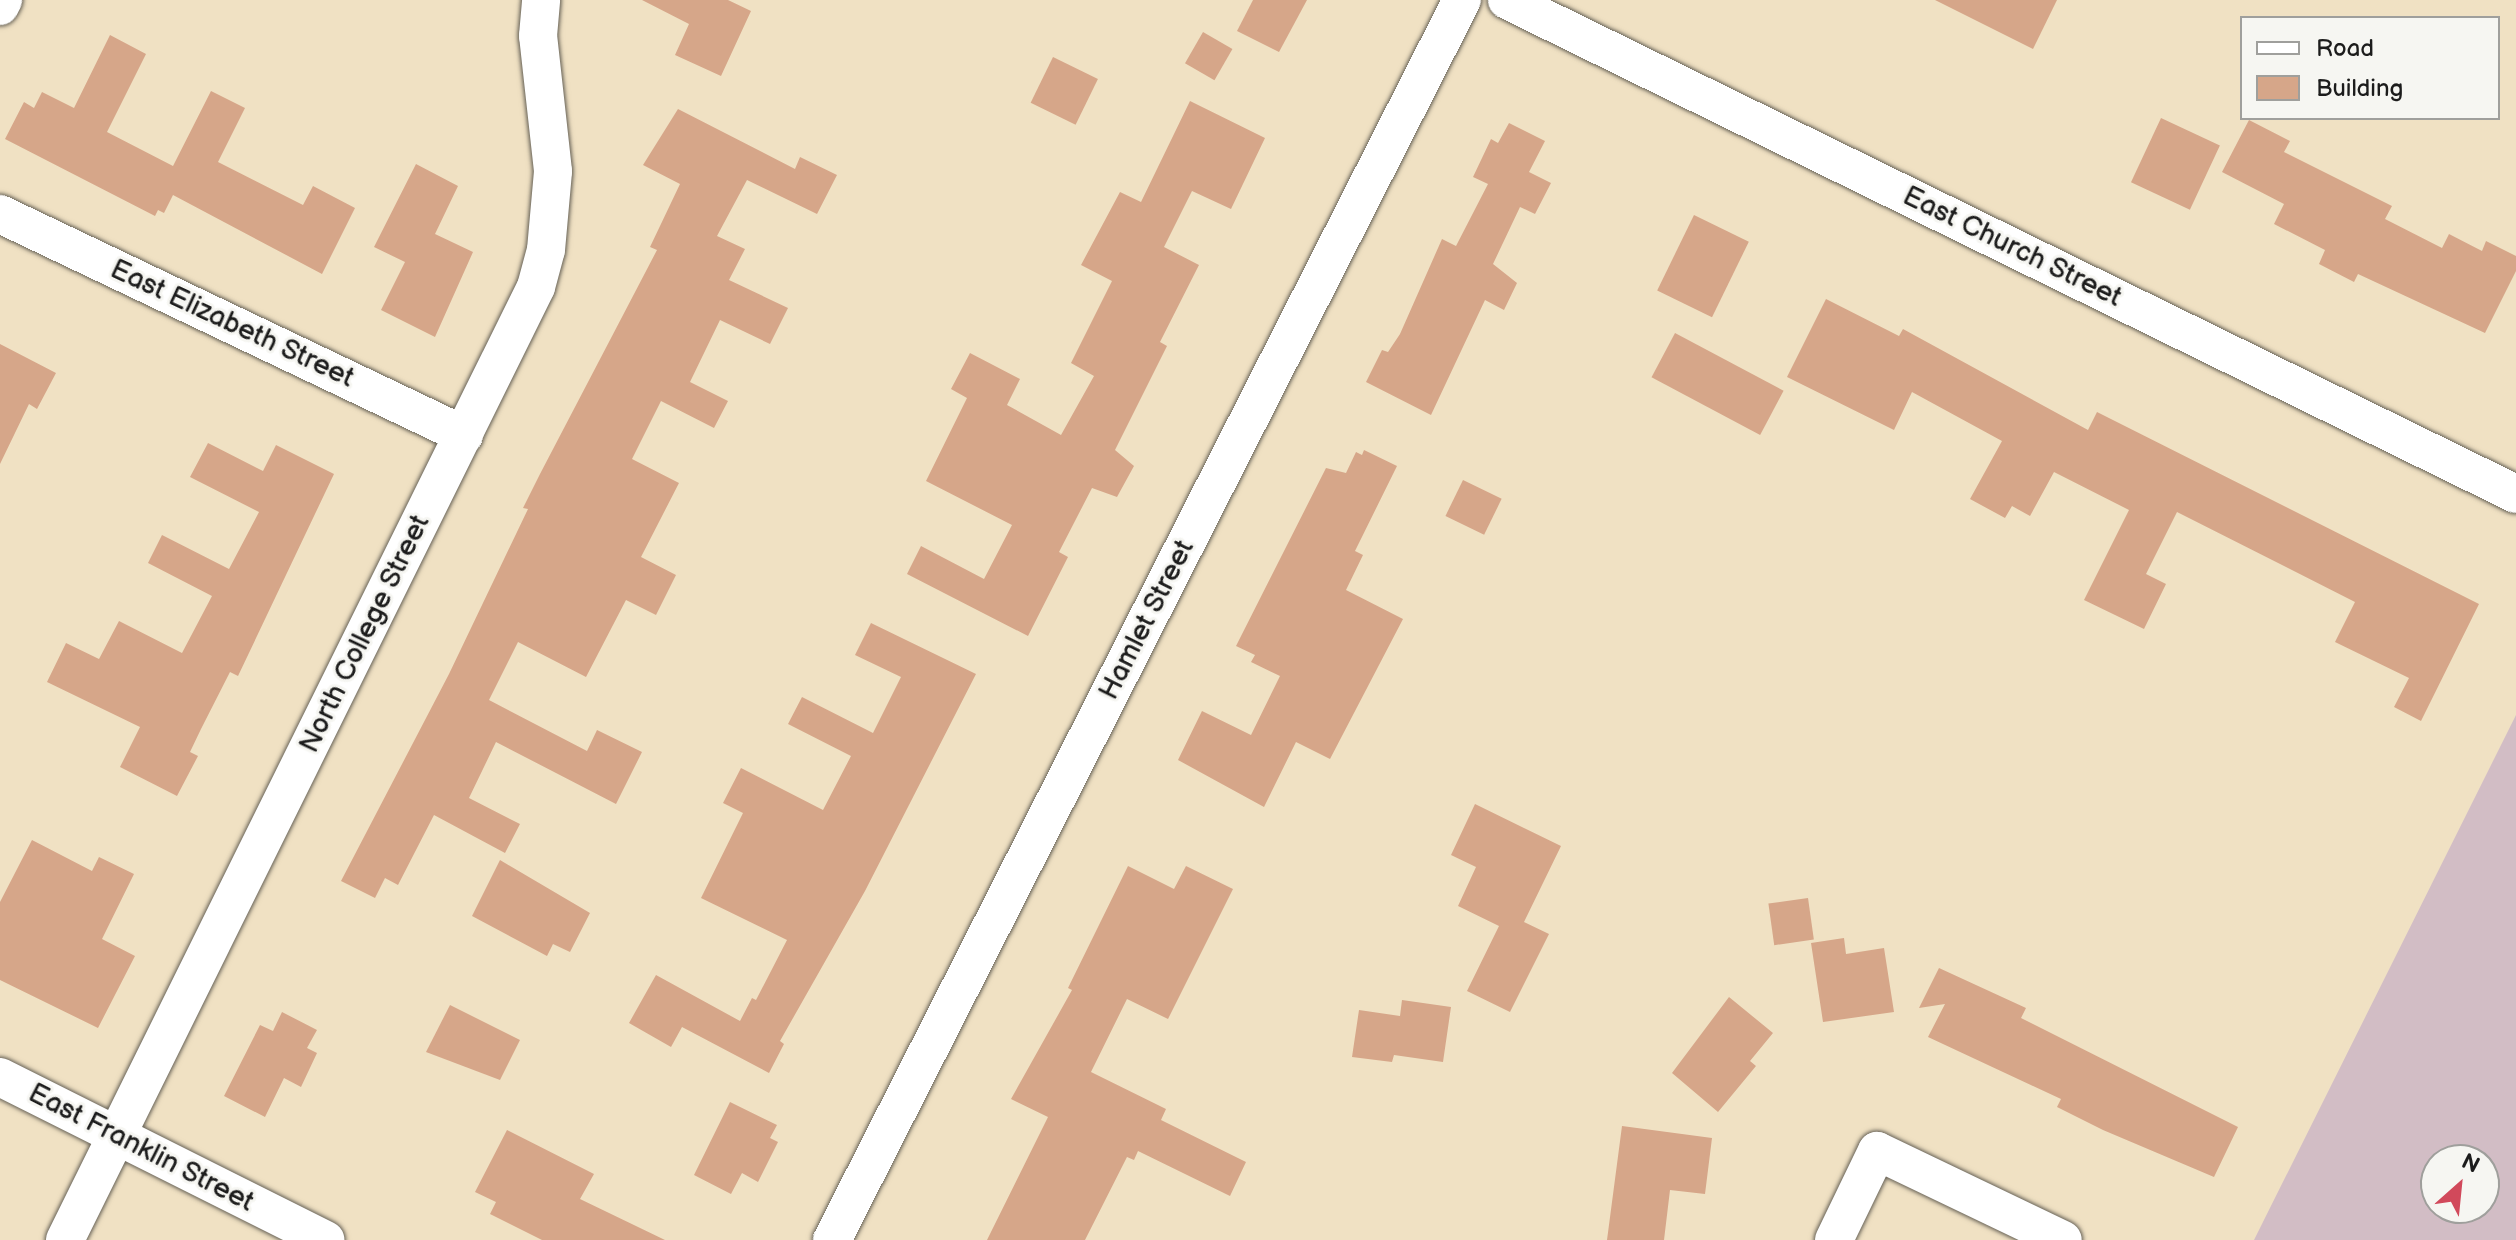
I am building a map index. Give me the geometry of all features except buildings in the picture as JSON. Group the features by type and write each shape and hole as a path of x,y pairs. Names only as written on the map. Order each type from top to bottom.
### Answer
{"street":[{"path":"0,6 3,0"},
{"name":"North College Street","path":"65,1240 522,324 546,250 553,171 538,36 541,0"},
{"name":"Hamlet Street","path":"832,1240 1462,0"},
{"name":"East Church Street","path":"1507,0 2516,494"},
{"name":"East Elizabeth Street","path":"0,214 464,435"},
{"name":"East Franklin Street","path":"0,1077 326,1240"},
{"path":"1834,1240 1877,1151 2063,1240"}],"shaded area":[{"path":"2516,715 2516,1240 2254,1240"}]}
